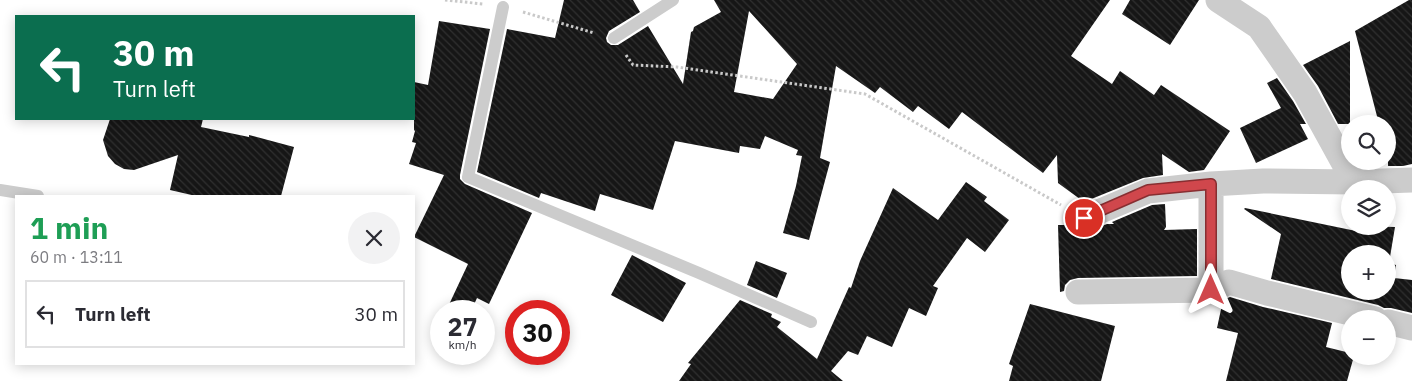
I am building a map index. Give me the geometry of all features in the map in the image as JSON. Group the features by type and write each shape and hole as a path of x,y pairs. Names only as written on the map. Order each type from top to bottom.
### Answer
{"street":[{"path":"1218,0 1259,27 1305,93 1353,180"},
{"path":"1396,181 1412,180"},
{"path":"1084,218 1148,190 1263,181 1341,182"},
{"path":"1211,184 1211,290"},
{"path":"1078,292 1211,290 1229,282 1341,311"},
{"path":"1396,324 1412,328"}],"lane":[{"path":"614,38 674,0"},
{"path":"503,7 468,177 699,273 811,322"},
{"path":"0,190 32,195"}],"path":[{"path":"445,0 503,7 614,38 633,65 677,67 865,94 1084,218"}],"building":[{"path":"564,0 633,0 640,12 609,31 606,38 607,42 611,45 618,45 648,26 683,84 691,32 694,27 721,12 714,0 1110,0 1071,56 1112,84 1120,71 1154,95 1161,85 1230,131 1204,170 1189,172 1162,154 1163,175 1143,178 1084,202 1058,183 1057,155 1043,173 962,112 949,129 918,106 913,112 880,87 875,93 836,66 820,158 830,162 809,240 783,233 802,156 796,155 798,150 765,136 760,149 740,146 739,153 675,141 653,210 600,194 595,211 541,193 539,198 477,172 507,29 555,38","holes":["749,11 797,64 773,99 734,92"]},
{"path":"1130,0 1199,0 1170,45 1122,14"},
{"path":"1412,0 1412,164 1396,166 1396,115 1377,115 1355,31"},
{"path":"439,21 490,29 460,179 465,184 532,213 491,300 477,298 476,300 451,300 468,264 415,238 444,175 409,164 416,143 412,142 415,131 415,82 428,85"},
{"path":"1350,41 1350,115 1341,115 1341,124 1338,124 1318,86 1303,65"},
{"path":"1277,78 1306,124 1300,124 1308,139 1256,163 1240,128 1281,108 1267,83"},
{"path":"110,120 203,120 201,127 249,137 249,135 294,147 281,195 192,195 170,190 178,155 134,170 124,169 115,164 108,156 103,140"},
{"path":"966,182 987,197 984,201 1009,220 985,252 967,238 933,286 938,288 926,316 909,308 892,347 867,336 858,355 848,351 831,371 843,381 679,381 691,364 688,363 740,300 772,314 771,317 781,322 777,327 817,359 849,287 851,288 860,261 893,188 938,220"},
{"path":"1165,204 1166,227 1164,230 1197,229 1197,276 1078,278 1070,280 1065,285 1064,291 1060,292 1058,225 1072,225 1076,230 1082,232 1089,231 1107,224 1114,224 1112,222 1152,205"},
{"path":"1244,209 1341,228 1341,235 1394,235 1392,245 1341,245 1341,296 1271,279 1281,234"},
{"path":"632,255 686,283 663,322 611,295"},
{"path":"756,261 787,273 777,298 747,285"},
{"path":"1396,278 1412,280 1412,313 1384,308 1357,300 1396,300"},
{"path":"1230,297 1263,307 1332,323 1326,347 1341,351 1341,365 1351,365 1347,381 1226,381 1238,333 1217,328 1223,300"},
{"path":"1030,304 1115,326 1101,381 1009,381 1013,366 1009,364"}],"route":[{"path":"1084,218 1148,190 1211,184 1211,290"}]}
